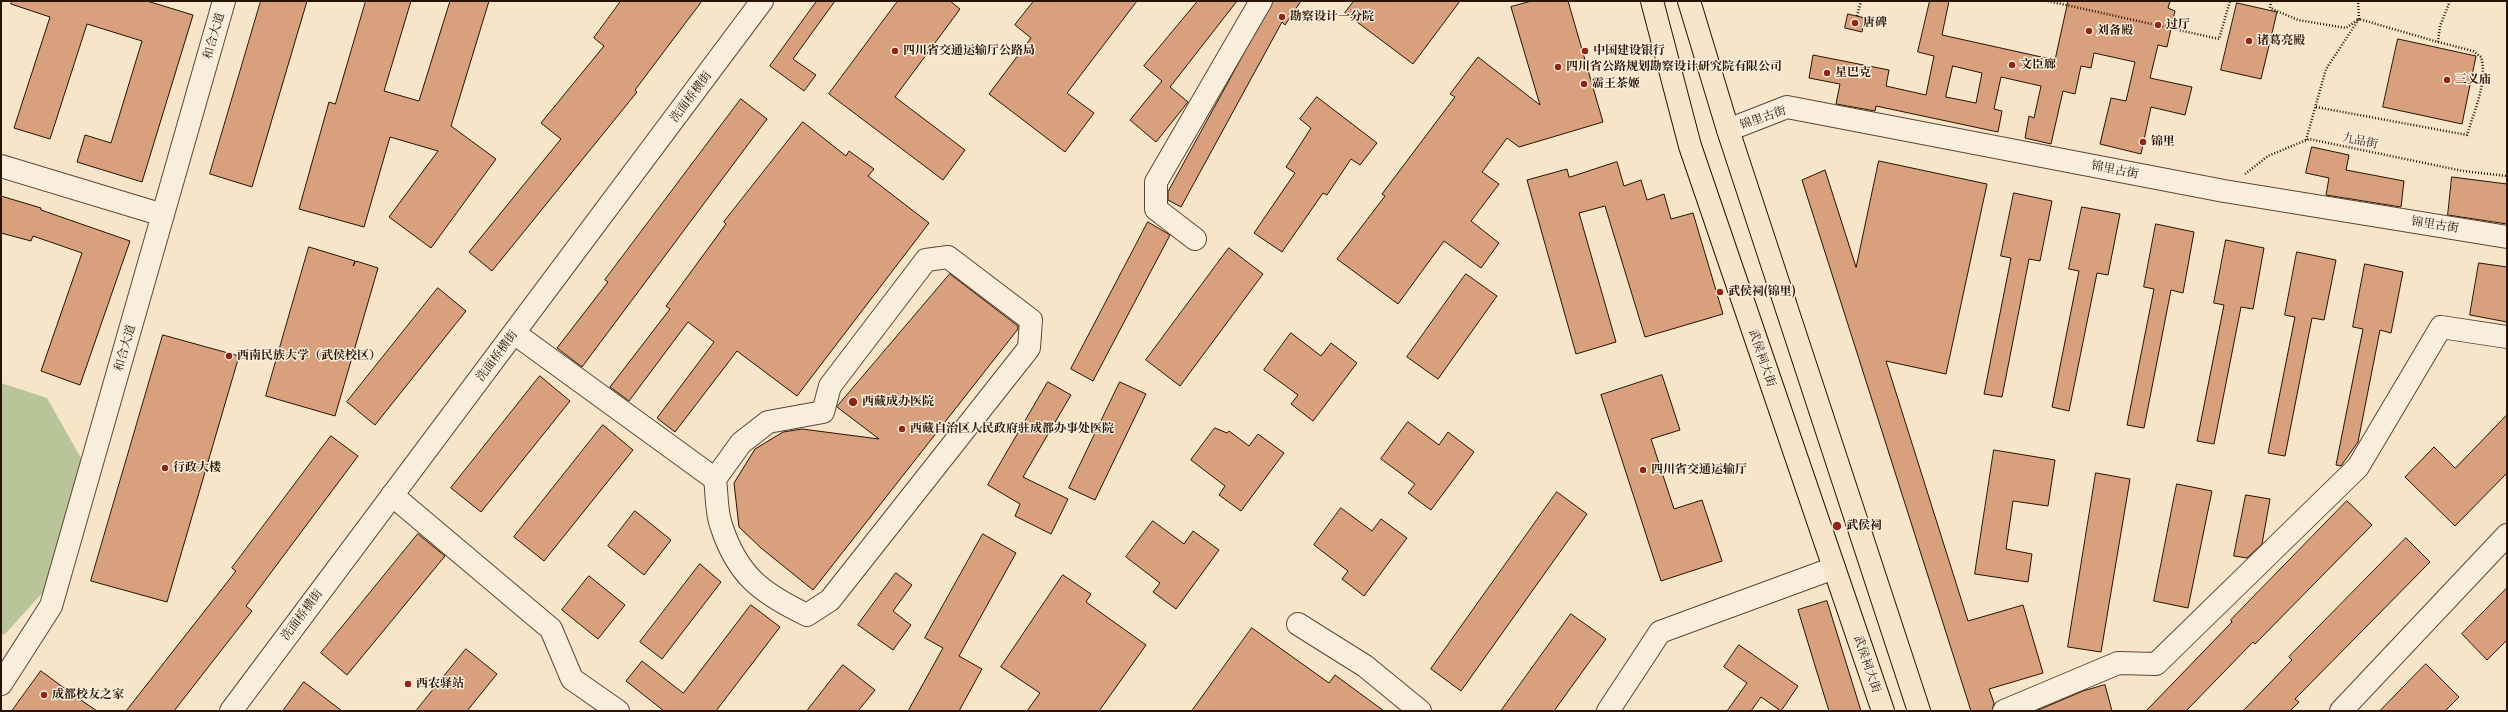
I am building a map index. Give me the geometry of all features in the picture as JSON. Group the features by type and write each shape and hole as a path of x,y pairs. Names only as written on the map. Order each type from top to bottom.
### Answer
{"main road":[{"name":"武侯祠大街","path":"1652,1 1690,146 1883,711"},
{"path":"1689,1 1728,130 1919,711"}],"street":[{"name":"和合大道","path":"1,684 51,606 224,1"},
{"name":"洗面桥横街","path":"231,711 762,1"},
{"path":"1195,239 1156,209 1156,182 1261,1"},
{"name":"锦里古街","path":"1728,130 1787,107 2224,190 2507,237"},
{"path":"1,166 163,215"},
{"path":"514,334 715,479 720,524 740,568 773,598 807,615 830,600 1029,348 1031,320 948,258 926,260 830,386 823,412 768,422 741,443 715,479"},
{"path":"2004,711 2118,663 2156,664 2358,467 2441,327 2507,337"},
{"path":"392,495 551,629 572,679 618,711"},
{"path":"2341,711 2507,535"},
{"path":"1608,711 1660,632 1834,568"},
{"path":"1298,624 1365,666 1420,711"}],"path":[{"path":"1857,16 1861,1"},
{"path":"2048,1 2219,39 2230,1"},
{"path":"2271,1 2270,8 2298,20 2346,28 2359,19"},
{"path":"2224,190 2268,156 2306,140 2326,68 2359,19 2358,1"},
{"path":"2438,42 2440,26 2450,1"},
{"path":"2316,108 2467,135 2482,83 2484,66 2481,56 2473,51 2359,19"},
{"name":"九品街","path":"2306,140 2463,171 2507,176"}],"green space":[{"path":"1,383 47,398 81,458 46,589 5,634 1,635"}],"building":[{"path":"12,1 147,1 193,15 142,182 77,162 85,135 111,143 142,41 87,24 50,139 14,128 50,17 11,4"},
{"path":"261,1 307,1 252,187 210,174"},
{"path":"366,1 411,1 384,91 419,101 450,1 489,1 451,126 496,159 431,248 389,217 438,151 390,137 364,227 299,209 329,102 335,104"},
{"path":"621,1 702,1 635,90 637,92 492,271 469,252 561,139 541,123 604,46 594,38"},
{"path":"817,1 835,1 793,59 816,75 804,91 770,66"},
{"name":"四川省交通运输厅公路局","path":"898,1 950,1 960,9 895,97 965,150 943,180 829,94"},
{"path":"1034,1 1137,1 1067,93 1094,113 1065,152 989,94 1031,38 1015,25"},
{"path":"1198,1 1237,1 1170,87 1188,102 1156,142 1130,120 1162,81 1144,66"},
{"path":"1273,1 1301,1 1285,25 1282,22 1181,207 1168,200 1168,192"},
{"path":"1354,1 1460,1 1413,64 1345,13"},
{"path":"1532,1 1568,1 1603,122 1519,147 1507,138 1482,172 1499,184 1471,221 1499,243 1481,268 1444,241 1398,304 1337,259 1385,196 1382,194 1455,97 1450,94 1478,57 1540,105 1511,7"},
{"path":"1930,1 1949,1 1942,35 2055,60 2068,1 2170,1 2168,8 2175,11 2167,47 2158,45 2150,78 2192,87 2185,115 2151,107 2141,154 2100,144 2111,98 2126,101 2135,62 2094,53 2091,68 2081,66 2075,94 2063,91 2051,144 2025,138 2029,116 2034,118 2041,86 2001,77 1994,109 2002,111 1998,132 1876,106 1875,111 1836,104 1840,84 1809,78 1813,55 1889,70 1886,86 1926,95 1934,56 1918,52","holes":["1953,66 1982,73 1976,103 1946,97"]},
{"name":"诸葛亮殿","path":"2237,3 2277,12 2261,79 2221,70"},
{"name":"唐碑","path":"1848,14 1865,18 1862,32 1845,28"},
{"path":"2398,39 2476,56 2462,124 2383,107"},
{"path":"1317,97 1377,143 1360,165 1351,159 1327,195 1323,193 1282,252 1254,233 1295,173 1286,167 1311,128 1300,119"},
{"path":"741,99 767,119 582,367 557,348 608,282 605,280"},
{"path":"803,122 846,156 849,151 874,169 868,176 929,223 797,396 737,351 675,432 657,418 714,342 688,322 629,401 610,387 670,309 666,306 726,224 724,222"},
{"path":"2312,147 2349,155 2346,170 2404,181 2401,207 2326,195 2329,178 2306,173"},
{"path":"1879,161 1987,184 1946,374 1886,361 1968,621 2023,605 2043,673 1989,689 1994,703 1992,711 1971,711 1802,180 1825,170 1856,267"},
{"path":"1617,162 1624,186 1641,180 1647,200 1664,194 1671,219 1693,213 1723,314 1645,337 1605,206 1579,213 1616,342 1576,354 1527,180 1567,169 1569,177"},
{"path":"2452,177 2507,184 2507,224 2448,215"},
{"path":"2014,193 2052,201 2040,261 2029,259 2002,397 1984,394 2011,258 2001,256"},
{"path":"1,196 41,208 41,210 130,241 80,385 41,371 82,253 33,236 31,241 1,233"},
{"path":"2082,207 2120,214 2108,275 2097,273 2069,411 2052,407 2079,271 2069,269"},
{"path":"1148,222 1170,235 1093,381 1071,369"},
{"path":"2156,224 2194,232 2183,293 2171,290 2144,428 2127,425 2154,289 2144,287"},
{"path":"2226,240 2264,248 2253,309 2241,307 2214,444 2197,441 2224,305 2214,303"},
{"path":"309,247 355,261 353,266 356,261 378,268 335,416 266,396"},
{"path":"1229,248 1263,274 1180,386 1146,360"},
{"path":"2297,252 2336,260 2324,320 2312,318 2285,456 2268,453 2295,317 2285,315"},
{"path":"2479,263 2507,267 2507,322 2470,315"},
{"path":"2365,264 2403,272 2391,333 2380,330 2358,442 2341,466 2336,465 2363,329 2353,327"},
{"name":"西藏自治区人民政府驻成都办事处医院","path":"950,274 1018,326 1018,329 813,590 761,548 739,527 734,483 755,449 783,432 802,429 879,439 837,407"},
{"path":"1466,274 1497,296 1438,379 1407,357"},
{"path":"438,288 466,311 375,425 347,402"},
{"path":"1291,333 1321,356 1331,343 1357,363 1313,421 1291,404 1298,395 1264,370"},
{"name":"行政大楼","path":"163,335 239,356 167,602 91,581"},
{"name":"四川省交通运输厅","path":"1662,375 1680,430 1651,439 1674,509 1702,500 1722,561 1661,581 1601,395"},
{"path":"540,376 570,401 481,512 451,488"},
{"path":"1048,382 1071,395 1023,477 1068,499 1051,534 1015,516 1020,504 988,485"},
{"path":"1120,382 1146,394 1095,500 1069,488"},
{"path":"2507,415 2507,473 2455,526 2405,477 2434,447 2455,468"},
{"path":"1408,422 1439,445 1448,432 1474,452 1431,510 1408,493 1415,484 1381,459"},
{"path":"603,425 633,450 544,561 514,537"},
{"path":"1215,428 1227,433 1229,431 1249,446 1258,434 1284,453 1241,511 1219,495 1225,486 1191,460"},
{"path":"331,436 358,456 246,606 252,611 174,711 126,711 236,571 232,568"},
{"path":"1994,450 2055,460 2048,506 2013,501 2006,549 2032,554 2028,582 1975,574"},
{"path":"2096,473 2130,479 2101,652 2068,647"},
{"path":"2177,484 2212,491 2188,608 2154,601"},
{"path":"1557,492 1587,514 1461,691 1431,669"},
{"path":"2246,495 2270,499 2262,544 2247,558 2234,556"},
{"path":"2347,501 2372,525 2255,644 2253,642 2186,711 2146,711 2232,622 2231,620"},
{"path":"1341,508 1372,531 1381,519 1407,538 1364,596 1342,579 1348,571 1314,545"},
{"path":"635,511 671,540 644,575 608,546"},
{"path":"1153,521 1184,544 1193,531 1219,550 1176,609 1153,592 1160,583 1126,557"},
{"path":"418,534 445,556 347,675 321,653"},
{"path":"983,534 1016,553 959,656 982,669 959,711 908,711 943,648 925,638"},
{"path":"2406,538 2430,562 2295,699 2299,702 2290,711 2243,711 2292,660 2289,657"},
{"path":"700,564 721,582 662,659 640,642"},
{"path":"896,573 912,585 893,611 911,625 893,650 858,625"},
{"path":"1063,575 1091,594 1086,602 1146,645 1099,711 1027,711 1040,693 1001,667"},
{"path":"589,576 625,605 598,639 562,610"},
{"path":"2507,588 2507,640 2487,660 2462,634"},
{"path":"1827,601 1861,711 1829,711 1816,669 1798,610"},
{"path":"751,605 780,627 716,711 664,711 626,681 642,661 683,693"},
{"path":"1571,614 1606,639 1554,711 1501,711"},
{"path":"1252,628 1329,683 1335,675 1384,711 1192,711"},
{"path":"1739,645 1798,686 1781,711 1761,697 1751,711 1727,711 1747,683 1724,667"},
{"path":"466,649 497,674 467,711 416,711"},
{"path":"2426,664 2459,697 2445,711 2380,711"},
{"path":"843,665 875,690 858,711 807,711"},
{"path":"41,671 75,696 97,711 12,711"},
{"path":"304,682 342,711 283,711"},
{"path":"2105,685 2112,711 2036,711 2083,691"}],"place":[{"name":"勘察设计一分院","path":"1282,17"},
{"name":"唐碑","path":"1855,23"},
{"name":"过厅","path":"2158,25"},
{"name":"刘备殿","path":"2089,31"},
{"name":"诸葛亮殿","path":"2249,41"},
{"name":"四川省交通运输厅公路局","path":"895,51"},
{"name":"中国建设银行","path":"1585,51"},
{"name":"文臣廊","path":"2012,65"},
{"name":"四川省公路规划勘察设计研究院有限公司","path":"1558,67"},
{"name":"星巴克","path":"1827,73"},
{"name":"三义庙","path":"2447,80"},
{"name":"霸王茶姬","path":"1584,84"},
{"name":"锦里","path":"2143,142"},
{"name":"武侯祠(锦里)","path":"1720,292"},
{"name":"西南民族大学（武侯校区）","path":"229,356"},
{"name":"西藏成办医院","path":"853,402"},
{"name":"西藏自治区人民政府驻成都办事处医院","path":"902,429"},
{"name":"行政大楼","path":"165,468"},
{"name":"四川省交通运输厅","path":"1643,470"},
{"name":"武侯祠","path":"1837,526"},
{"name":"西农驿站","path":"408,684"},
{"name":"成都校友之家","path":"44,695"}]}
